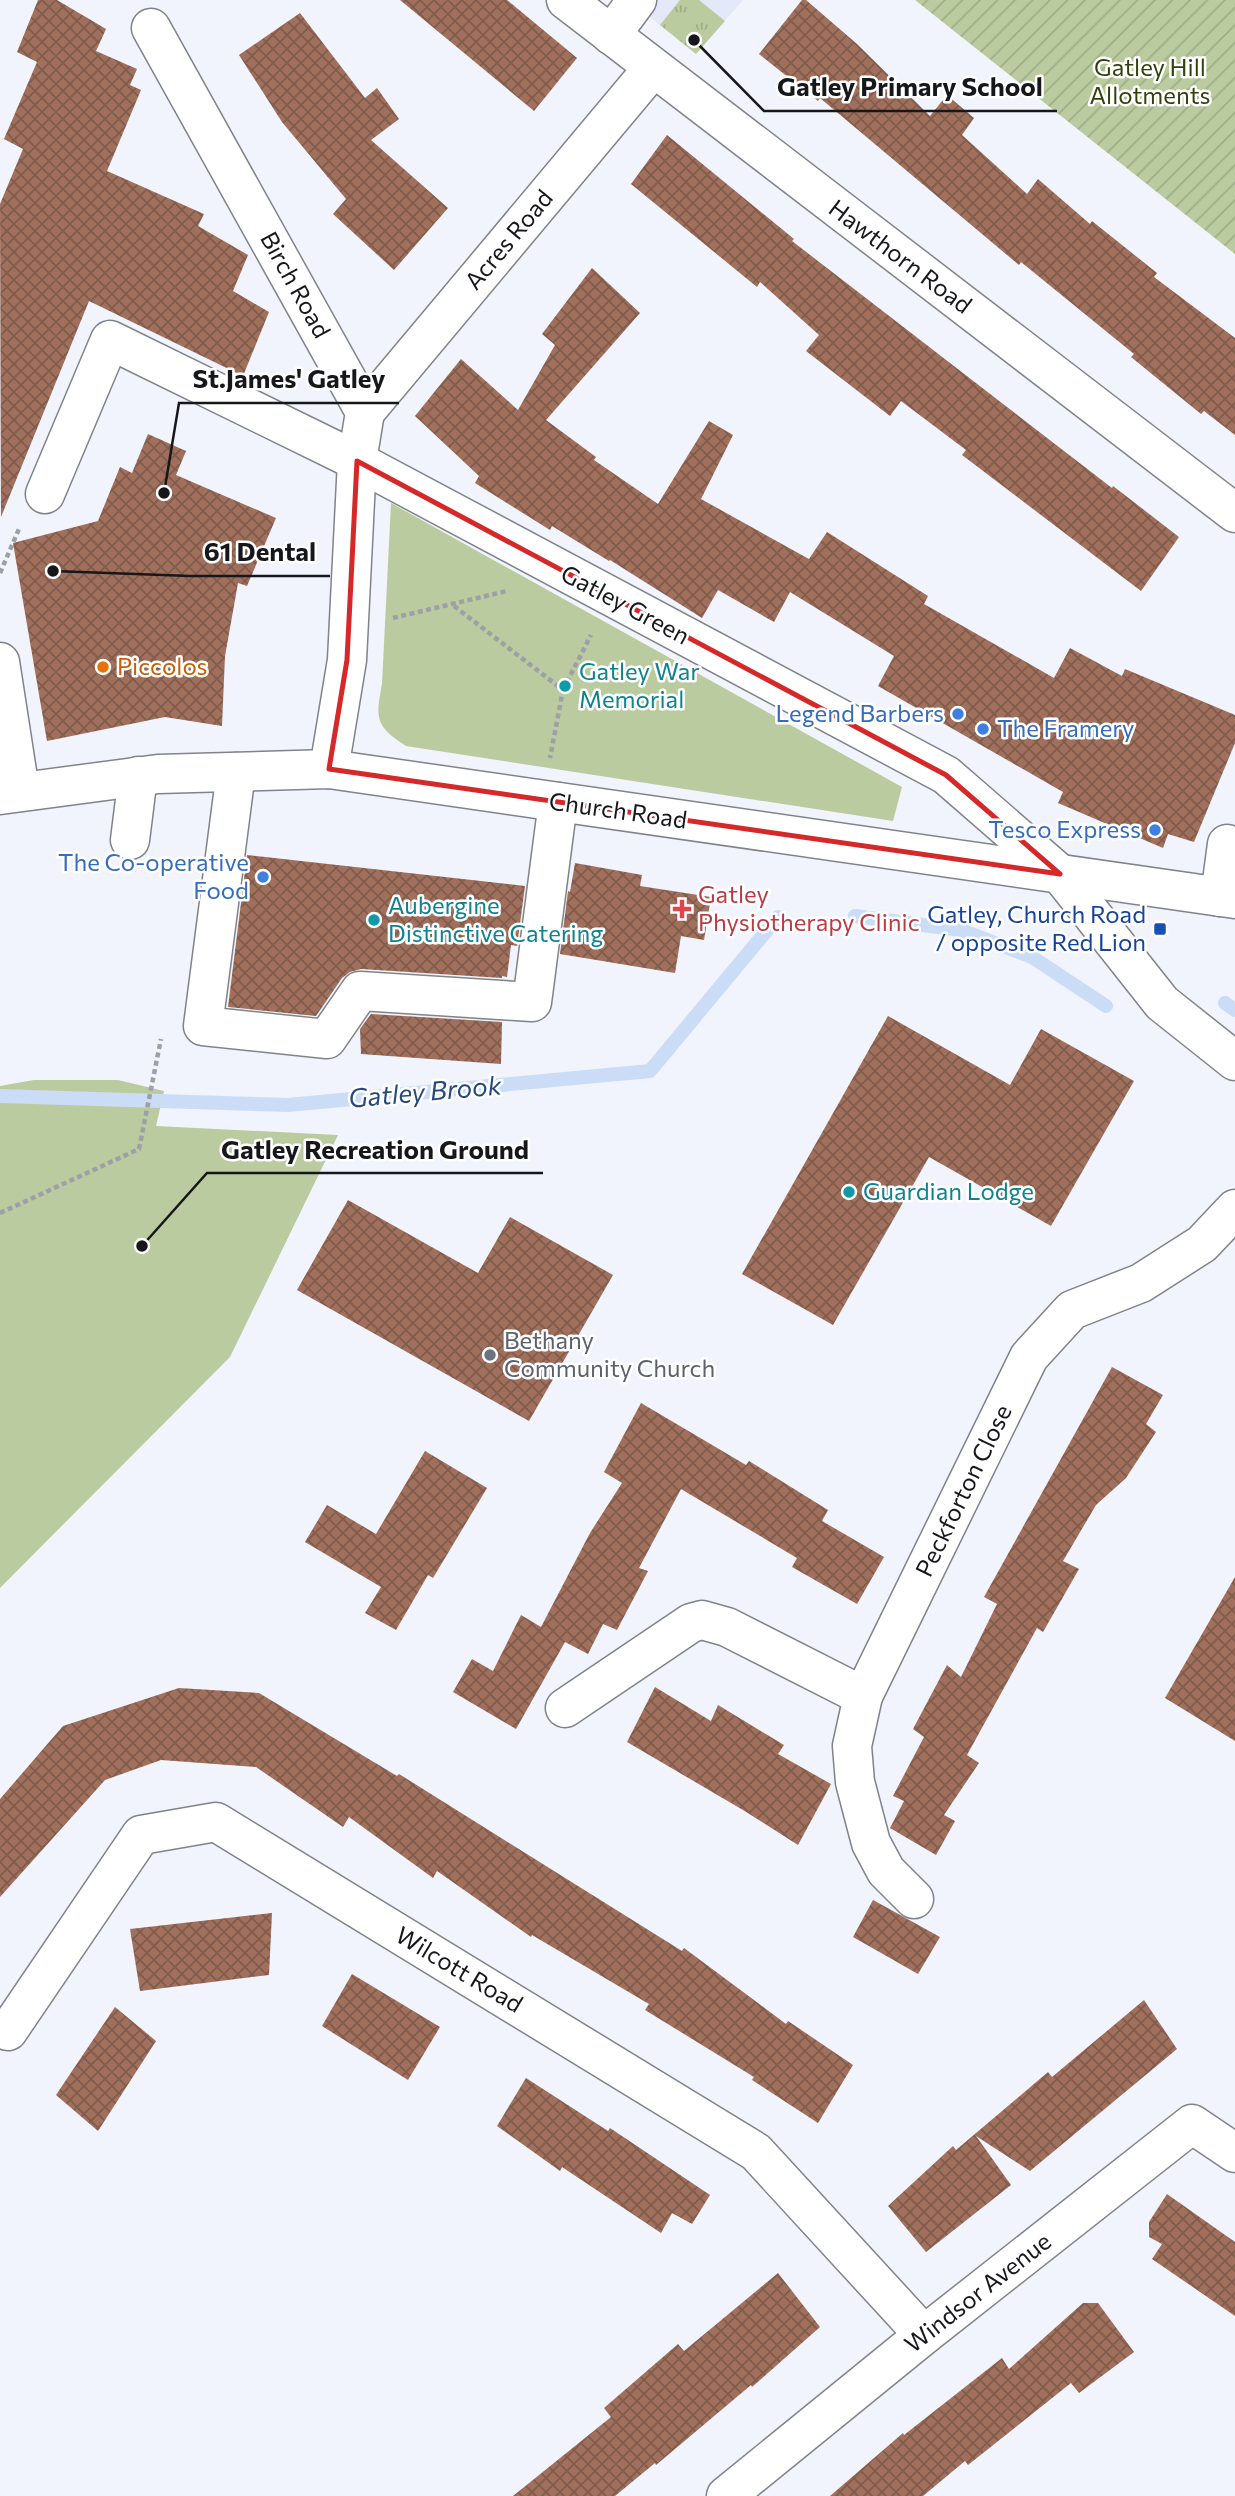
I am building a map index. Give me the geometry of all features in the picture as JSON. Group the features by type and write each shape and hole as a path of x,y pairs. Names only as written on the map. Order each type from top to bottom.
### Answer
{"street":[{"name":"Hawthorn Road","path":"566,0 1235,513"},
{"path":"611,35 637,0"},
{"name":"Birch Road","path":"151,28 365,412"},
{"name":"Acres Road","path":"365,412 653,68"},
{"name":"Gatley Green","path":"45,494 110,340 357,461 946,775 1060,874 1162,1003 1235,1061"},
{"path":"329,769 347,660 357,461 365,412"},
{"path":"0,662 10,793"},
{"name":"Church Road","path":"10,793 138,776 329,769 1228,898"},
{"path":"236,772 203,1026 327,1039 359,991 532,1002 550,801"},
{"path":"130,839 138,776"},
{"path":"1227,844 1228,898"},
{"name":"Peckforton Close","path":"914,1899 886,1871 871,1843 855,1782 852,1746 863,1696 1029,1357 1072,1310 1140,1283 1202,1244 1235,1209"},
{"path":"565,1708 691,1623 702,1620 727,1627 863,1696"},
{"name":"Wilcott Road","path":"8,2031 141,1835 216,1822 756,2152 924,2335"},
{"name":"Windsor Avenue","path":"726,2496 924,2335 1192,2124 1235,2153"}],"path":[{"path":"349,627 453,606 569,575"},
{"path":"550,801 563,690 611,597"},
{"path":"453,606 563,690"},
{"path":"0,1213 139,1149 154,1076"}],"highlighted area":[{"path":"357,461 946,775 1060,874 862,846 329,769 347,660"}],"shaded area":[{"path":"629,0 743,0 696,54"}],"green space":[{"path":"680,0 699,0 725,21 696,54 660,25"},
{"name":"Gatley Hill Allotments","path":"915,0 1235,0 1235,254"},
{"path":"391,503 902,787 893,821 406,746 383,727 379,714"},
{"path":"34,1080 118,1080 164,1091 156,1126 338,1135 230,1357 0,1588 0,1086"}],"building":[{"path":"38,0 57,0 106,29 96,51 137,69 130,85 141,90 107,171 204,214 198,226 248,255 233,291 269,312 243,376 89,301 1,517 0,204 23,149 4,139 37,62 17,52"},
{"path":"400,0 507,0 577,58 534,111"},
{"path":"802,0 806,0 857,44 930,116 947,95 974,118 962,135 1027,194 1038,179 1090,224 1092,221 1157,273 1154,277 1235,338 1235,435 1204,411 1201,414 1131,357 1134,354 1021,262 1019,265 820,98 818,101 759,54"},
{"path":"300,13 365,98 377,88 399,119 371,140 448,208 394,270 333,214 346,199 282,122 239,55"},
{"path":"667,135 794,239 792,241 1179,537 1141,591 962,455 966,450 901,401 890,416 806,351 819,335 760,282 757,287 631,184"},
{"path":"592,268 640,313 546,420 596,457 594,460 658,504 709,421 733,435 701,499 809,559 827,532 928,596 924,604 1054,678 1070,648 1122,676 1125,669 1235,715 1235,743 1194,842 1168,834 1163,848 1058,803 1063,792 878,686 894,656 790,592 774,622 718,590 702,618 610,560 552,526 550,530 475,483 479,476 415,416 461,359 518,410 555,345 542,334"},
{"path":"148,434 186,451 176,475 276,518 247,586 238,583 225,656 222,726 165,717 47,741 13,543 98,521 120,467 132,473"},
{"name":"Aubergine Distinctive Catering","path":"247,855 525,886 517,946 511,945 507,977 361,969 342,978 316,1016 228,1007"},
{"path":"575,863 642,875 640,886 711,897 704,940 681,936 675,973 560,954 568,891 570,892"},
{"path":"371,1014 502,1022 501,1064 361,1054 360,1029"},
{"name":"Guardian Lodge","path":"888,1016 1010,1085 1041,1029 1134,1081 1051,1226 929,1157 833,1325 742,1274"},
{"name":"Bethany Community Church","path":"348,1200 478,1273 510,1217 613,1275 529,1421 297,1290"},
{"path":"1112,1367 1163,1395 1146,1424 1156,1432 1126,1478 1096,1505 1063,1561 1079,1569 1043,1632 1037,1628 967,1755 979,1763 944,1815 955,1821 936,1855 890,1828 904,1801 893,1796 924,1737 913,1729 947,1665 961,1677 997,1604 984,1597"},
{"path":"641,1403 746,1465 749,1461 828,1510 822,1521 884,1557 857,1604 792,1567 797,1558 681,1489 639,1568 648,1571 617,1630 603,1624 588,1654 565,1642 516,1729 453,1692 472,1659 493,1671 521,1615 541,1627 590,1533 622,1483 604,1472"},
{"path":"425,1451 487,1488 433,1578 428,1575 396,1630 365,1613 381,1587 305,1542 327,1505 376,1534"},
{"path":"1235,1577 1235,1741 1165,1698"},
{"path":"655,1687 711,1721 718,1705 784,1745 778,1754 831,1784 798,1845 627,1742"},
{"path":"179,1688 259,1693 397,1776 399,1774 682,1951 684,1948 786,2024 788,2021 853,2065 818,2123 752,2080 754,2077 645,2010 649,2004 532,1935 531,1937 437,1871 433,1878 349,1817 343,1827 256,1767 161,1760 105,1780 0,1897 0,1799 63,1726"},
{"path":"873,1900 940,1937 918,1974 853,1937"},
{"path":"272,1913 269,1975 140,1991 130,1929"},
{"path":"352,1974 440,2027 408,2080 322,2026"},
{"path":"1144,2000 1177,2049 1030,2171 976,2136 1011,2185 926,2252 888,2206 953,2146 956,2150 1048,2072 1052,2077"},
{"path":"115,2007 156,2041 98,2131 56,2095"},
{"path":"526,2078 608,2131 610,2128 710,2195 692,2224 672,2213 661,2233 562,2167 560,2171 497,2126"},
{"path":"1167,2194 1235,2242 1235,2316 1152,2259 1162,2244 1149,2237 1149,2222"},
{"path":"778,2273 820,2327 752,2387 751,2385 615,2496 513,2496 611,2417 604,2408 678,2344 684,2351"},
{"path":"1083,2303 1098,2303 1134,2352 1079,2393 1071,2383 968,2465 965,2461 923,2496 830,2496 903,2433 904,2435 1002,2358 1009,2369"}],"waterway":[{"name":"Gatley Brook","path":"855,916 961,930 1032,957 1106,1006"},
{"name":"Gatley Brook","path":"0,1096 288,1105 650,1071 778,917"},
{"name":"Gatley Brook","path":"1225,1003 1235,1010"}],"place":[{"name":"Gatley Primary School","path":"694,40"},
{"name":"St.James' Gatley","path":"164,493"},
{"name":"61 Dental","path":"53,571"},
{"name":"Piccolos","path":"103,667"},
{"name":"Gatley War Memorial","path":"565,686"},
{"name":"Legend Barbers","path":"958,714"},
{"name":"The Framery","path":"983,729"},
{"name":"Tesco Express","path":"1155,830"},
{"name":"The Co-operative Food","path":"263,877"},
{"name":"Gatley Physiotherapy Clinic","path":"682,909"},
{"name":"Aubergine Distinctive Catering","path":"374,920"},
{"name":"Gatley, Church Road / opposite Red Lion","path":"1160,929"},
{"name":"Guardian Lodge","path":"849,1192"},
{"name":"Gatley Recreation Ground","path":"142,1246"},
{"name":"Bethany Community Church","path":"490,1355"}]}
